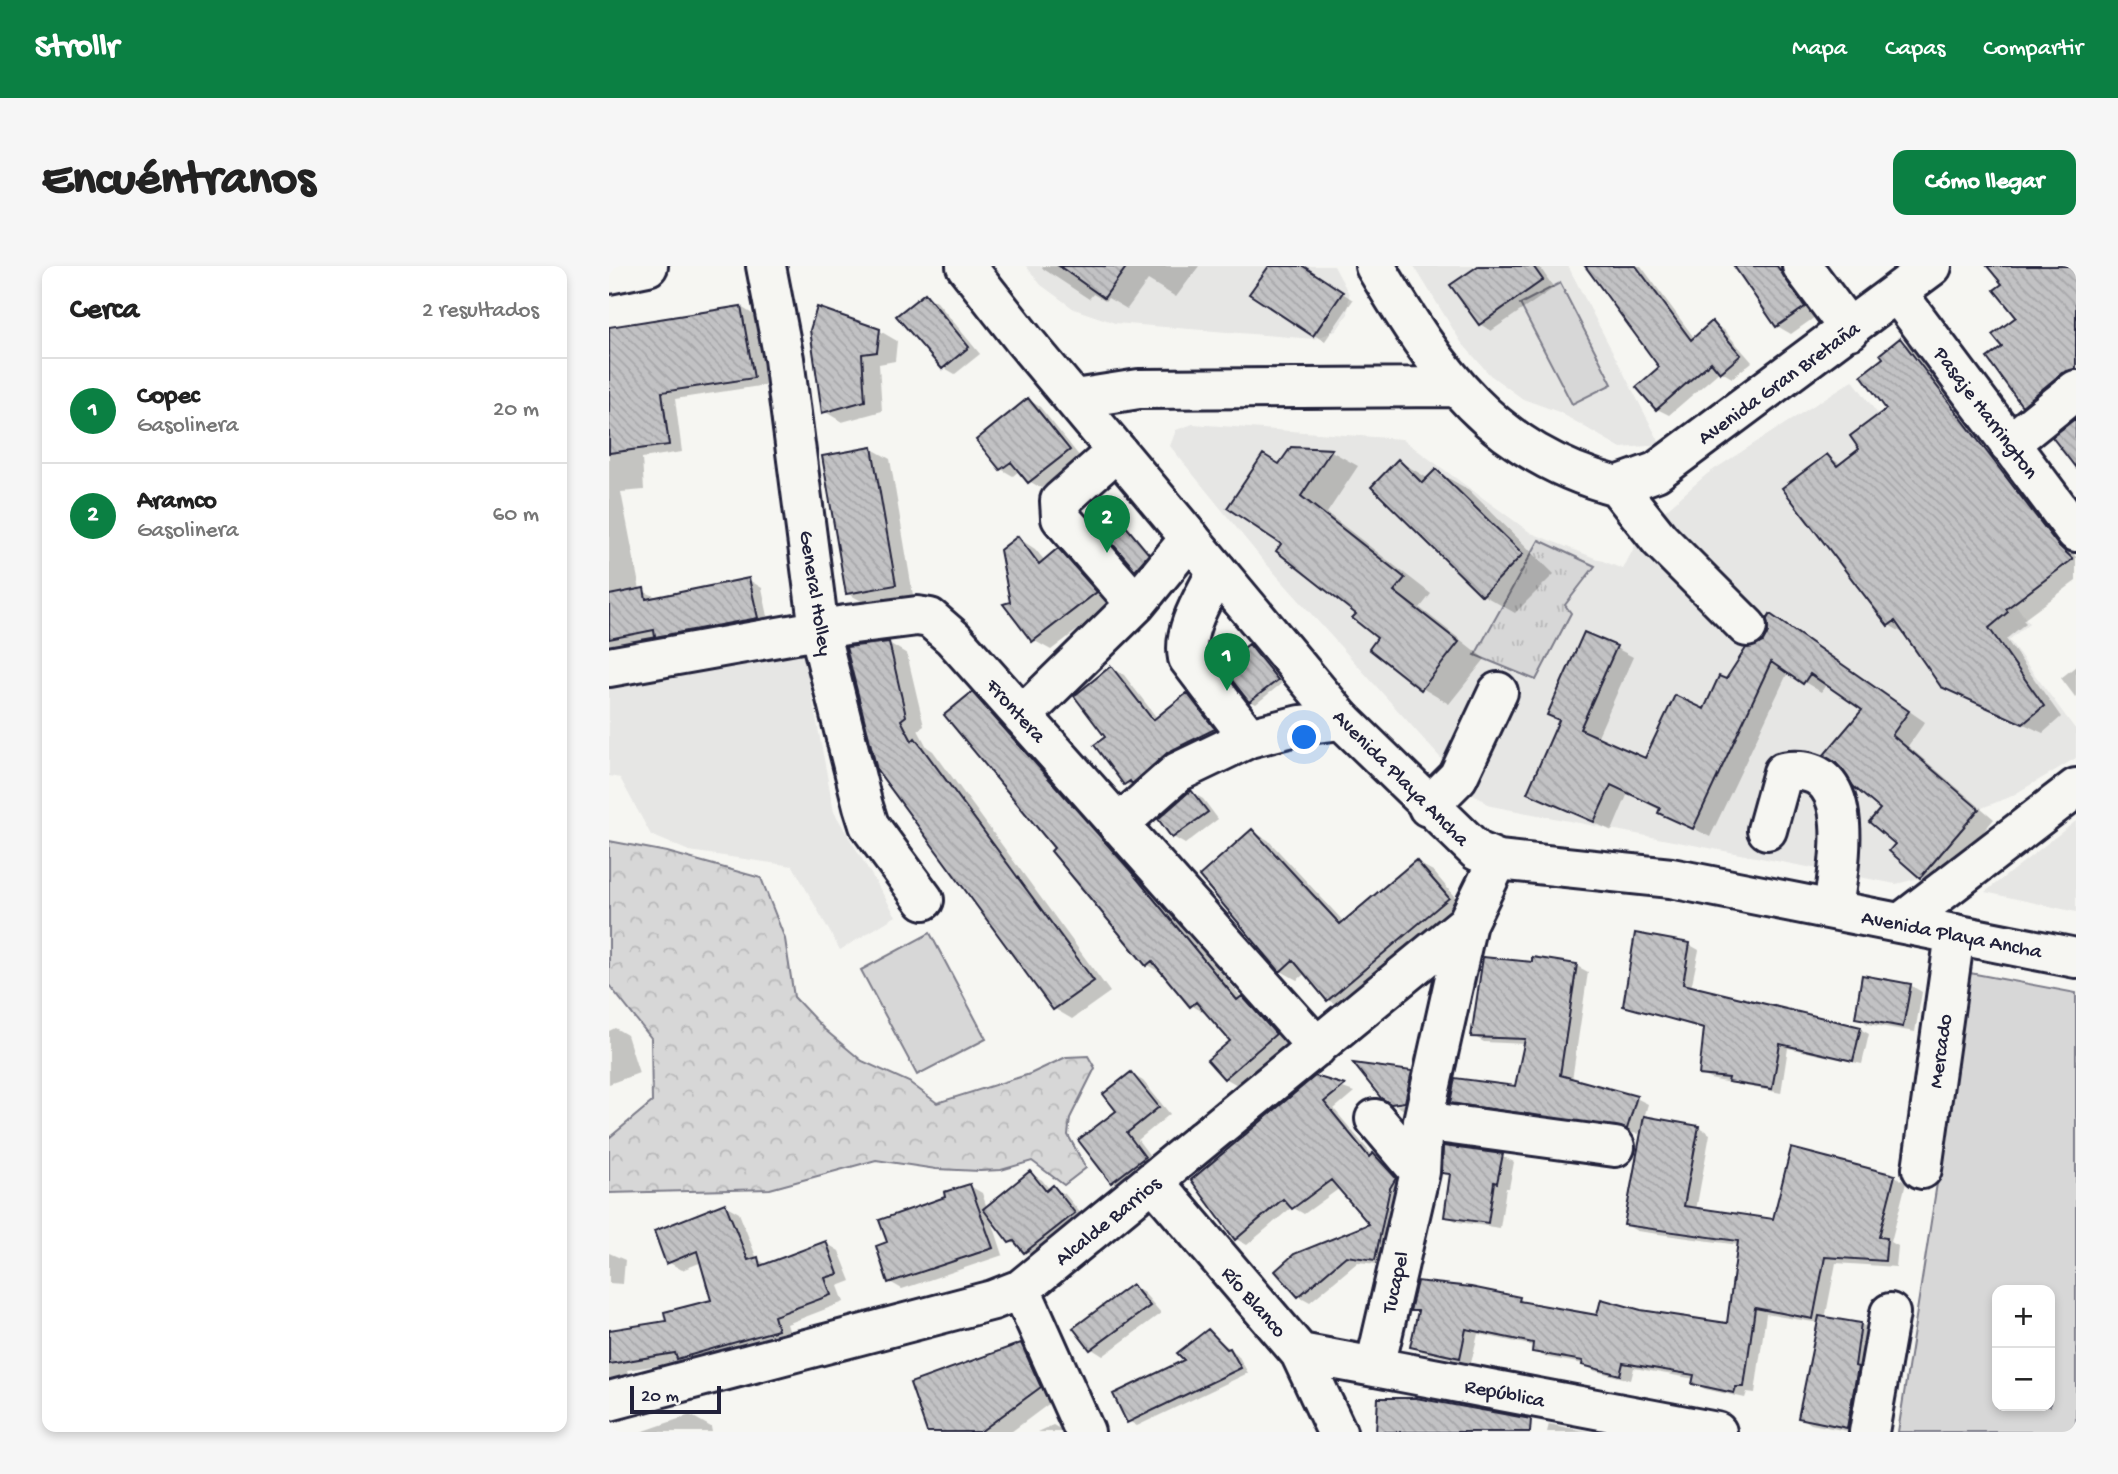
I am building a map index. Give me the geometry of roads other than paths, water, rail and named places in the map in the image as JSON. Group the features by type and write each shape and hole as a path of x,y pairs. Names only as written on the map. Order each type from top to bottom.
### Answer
{"street":[{"path":"609,274 648,266"},
{"name":"General Holley","path":"766,266 784,359 819,630 869,825 924,900"},
{"name":"Avenida Playa Ancha","path":"966,266 1342,720 1428,807 1477,851 1497,860 1671,878 2076,957"},
{"path":"1375,266 1454,387 1491,422 1533,452 1562,467 1618,486 1660,540 1747,627"},
{"path":"1802,266 1850,330"},
{"name":"Avenida Gran Bretaña","path":"1618,486 1656,472 1850,330 1932,266"},
{"name":"Pasaje Harrington","path":"1897,293 2076,532"},
{"path":"1075,399 1139,389 1454,387"},
{"path":"2009,444 2076,390"},
{"path":"1117,451 1059,501 1058,510 1061,518 1136,604"},
{"path":"1022,716 1136,604 1190,538"},
{"path":"1217,571 1185,647 1188,658 1249,738"},
{"name":"Frontera","path":"609,667 819,630 917,616 930,618 942,626 1317,1047"},
{"path":"1428,807 1458,777 1498,692"},
{"path":"1118,825 1178,772 1249,738 1300,725 1342,720"},
{"path":"1767,830 1783,772 1811,772 1825,782 1835,794 1840,813 1833,909"},
{"path":"1902,922 2076,788"},
{"name":"Alcalde Barrios","path":"609,1401 993,1300 1021,1289 1467,923 1497,860"},
{"name":"Tucapel","path":"1375,1367 1420,1172 1423,1121 1467,923"},
{"name":"Mercado","path":"1922,1168 1955,934"},
{"path":"1375,1119 1420,1172"},
{"path":"1423,1121 1615,1147"},
{"name":"Río Blanco","path":"1154,1182 1300,1353 1337,1432"},
{"path":"1021,1289 1085,1432"},
{"path":"1869,1432 1890,1313"},
{"path":"1300,1353 1375,1367"},
{"name":"República","path":"1375,1367 1717,1432"}],"place":[{"name":"Aramco","path":"1107,553"},
{"name":"Copec","path":"1227,691"}]}
